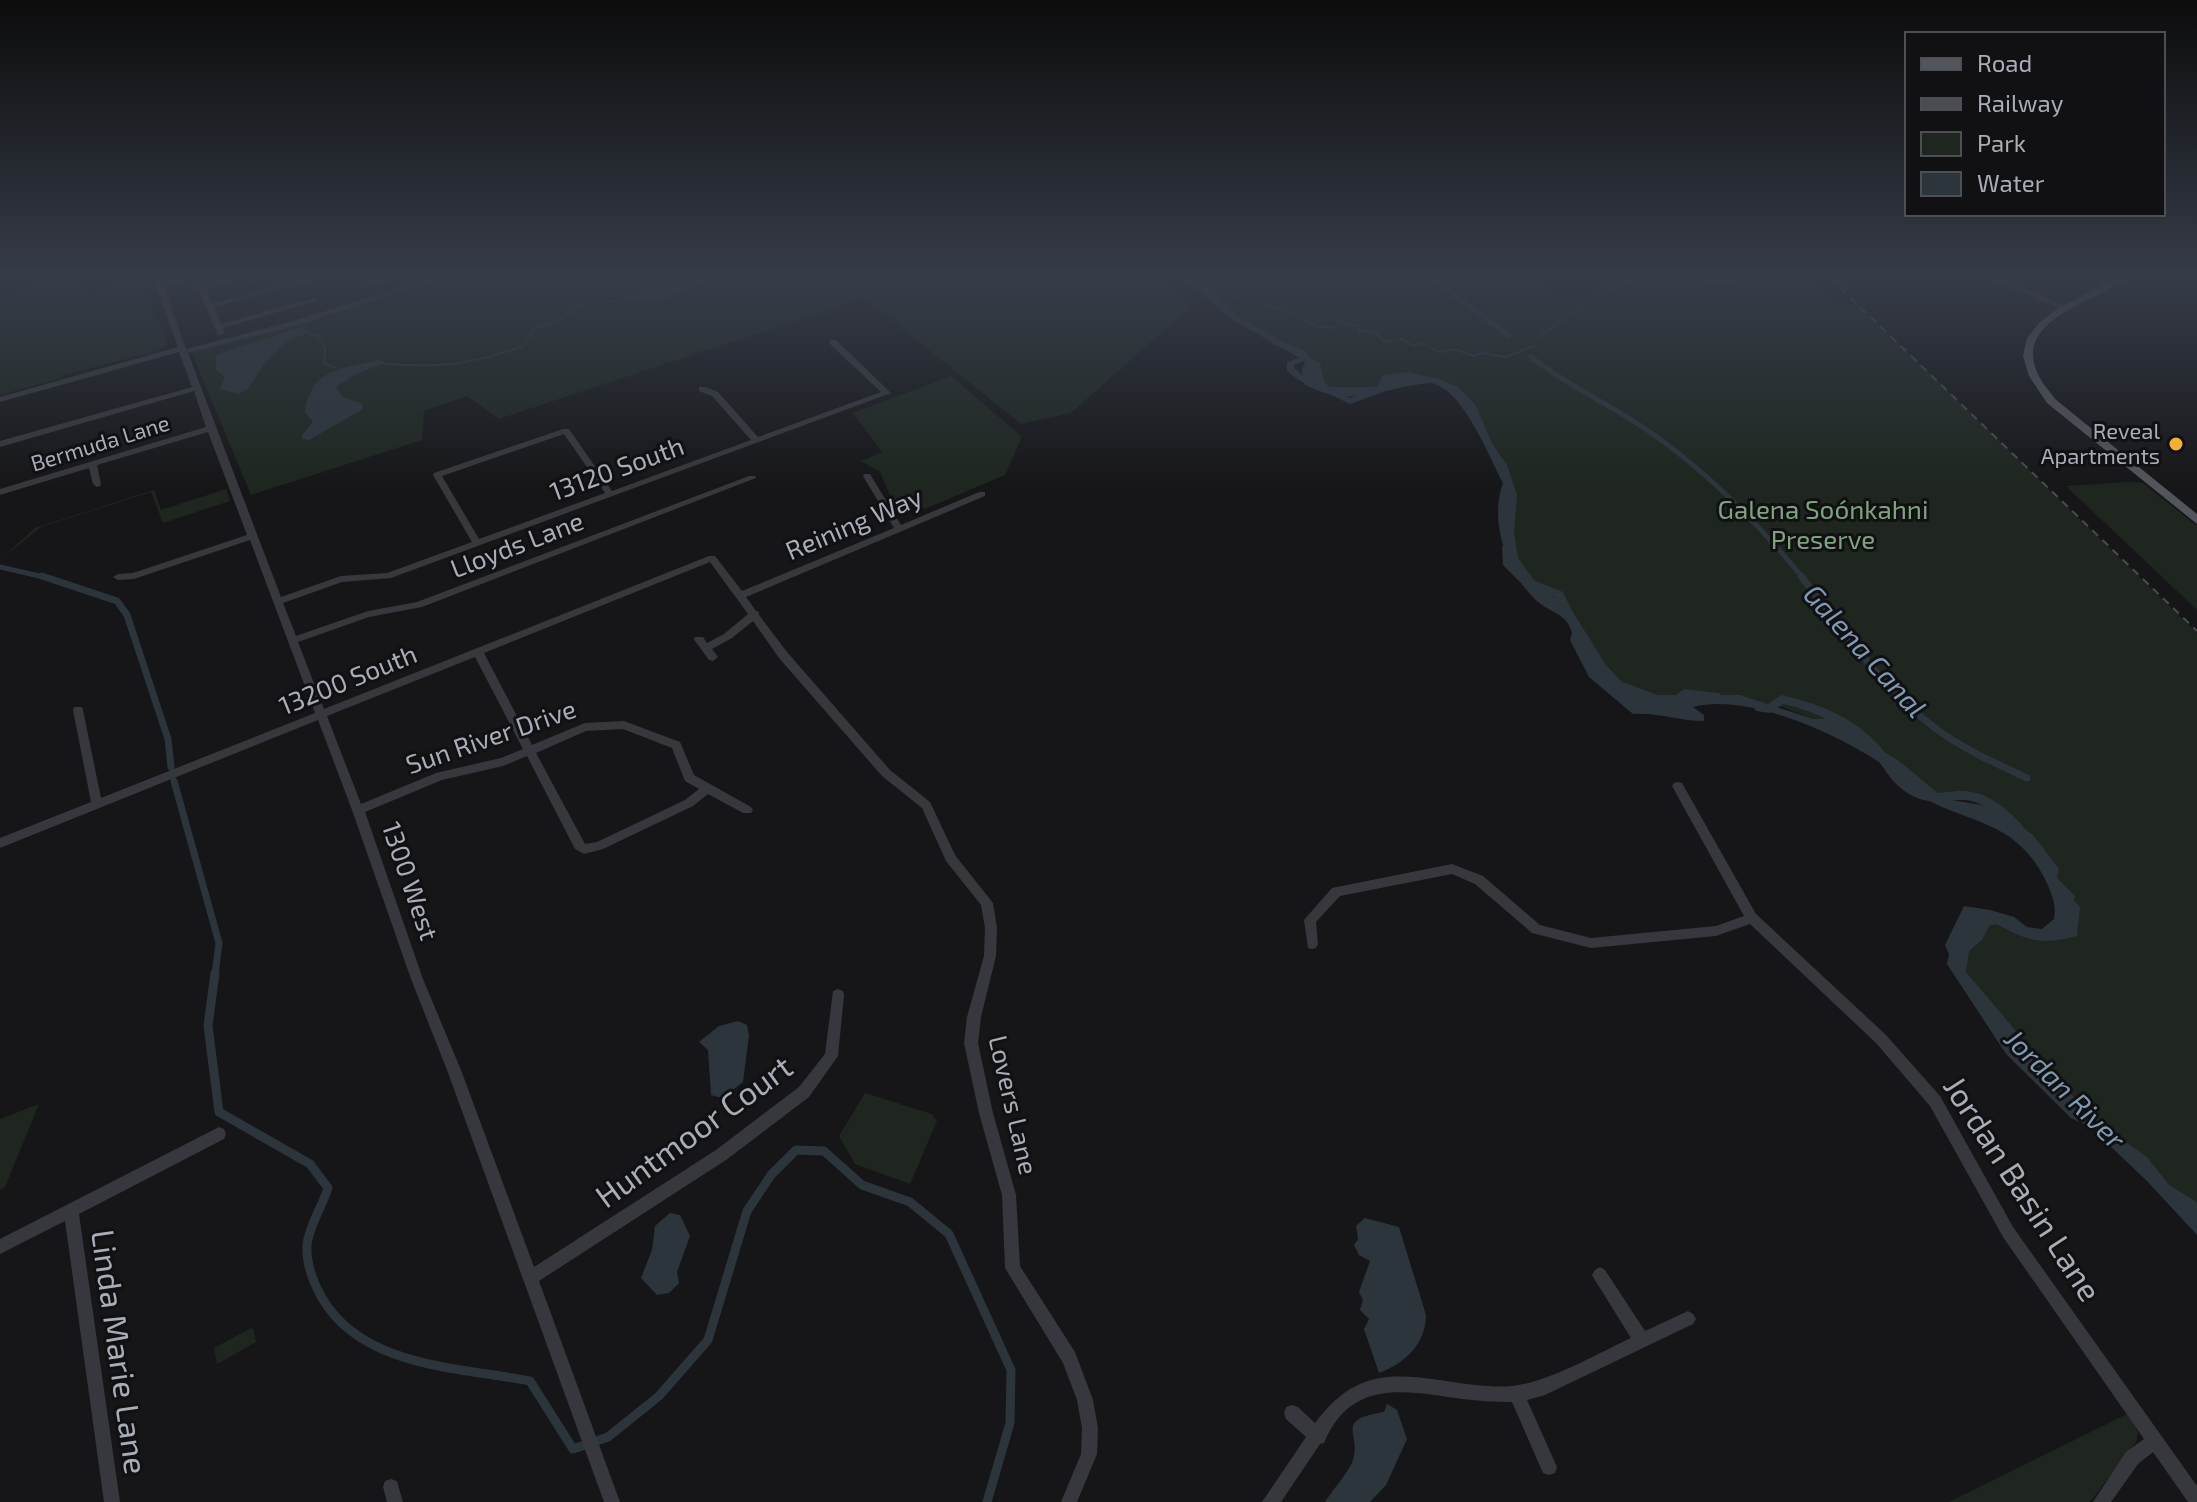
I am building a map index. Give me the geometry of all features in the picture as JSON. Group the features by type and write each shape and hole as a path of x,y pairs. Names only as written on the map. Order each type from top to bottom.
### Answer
{"main road":[{"path":"2027,348 2027,362 2039,388 2051,401 2197,520"},
{"path":"2180,504 2197,513"}],"street":[{"name":"1300 West","path":"181,348 358,810 417,979 612,1502"},
{"path":"0,400 194,348"},
{"name":"13120 South","path":"278,601 341,579 380,578 887,393 839,348"},
{"path":"0,444 196,388"},
{"path":"702,389 715,394 757,441"},
{"name":"Bermuda Lane","path":"0,492 211,428"},
{"path":"477,543 437,475 566,431 611,495"},
{"path":"92,464 97,484"},
{"path":"867,476 899,529"},
{"name":"Lloyds Lane","path":"294,640 368,614 419,605 752,478"},
{"name":"Reining Way","path":"742,595 982,494"},
{"path":"118,577 134,576 253,536"},
{"name":"Lovers Lane","path":"712,558 783,655 886,773 926,805 950,858 989,908 990,956 974,1017 971,1043 986,1113 1009,1195 1013,1268 1069,1358 1085,1400 1089,1454 1069,1502"},
{"name":"13200 South","path":"0,843 712,558"},
{"path":"706,648 724,640 755,614"},
{"path":"478,652 576,842 584,849 599,846 689,803 706,789 747,810"},
{"path":"78,710 97,804"},
{"name":"Sun River Drive","path":"358,810 440,776 489,766 585,727 624,725 676,745 681,751 685,773 706,789"},
{"name":"Jordan Basin Lane","path":"1678,786 1752,918 1881,1039 1935,1101 2008,1232 2197,1500"},
{"path":"1312,944 1310,920 1336,892 1452,869 1479,880 1536,929 1591,943 1716,931 1752,918"},
{"name":"Huntmoor Court","path":"530,1278 721,1155 804,1092 831,1056 838,995"},
{"path":"0,1247 219,1134"},
{"name":"Linda Marie Lane","path":"71,1211 112,1502"},
{"path":"1600,1275 1642,1341"},
{"path":"1270,1502 1350,1397 1379,1384 1401,1382 1478,1395 1517,1395 1539,1389 1688,1319"},
{"path":"1517,1395 1549,1467"},
{"path":"1292,1413 1318,1437"},
{"path":"2101,1502 2132,1458 2155,1441"}],"green space":[{"path":"0,348 163,348 62,375 62,378 0,395"},
{"path":"203,348 713,348 499,419 467,396 424,411 422,440 251,495 191,351"},
{"path":"927,348 1144,348 1071,413 1021,424"},
{"name":"Galena Soónkahni Preserve","path":"1294,348 1903,348 2197,633 2197,1213 2033,1062 1956,959 1994,916 2037,936 2068,916 2058,888 1995,810 1968,800 1945,799 1828,718 1813,719 1780,706 1704,694 1682,698 1625,693 1588,642 1536,584 1528,581 1511,549 1514,490 1462,393 1427,377 1375,390 1334,390 1320,383 1303,353"},
{"path":"951,376 1022,437 1005,475 925,509 892,500 880,472 861,461 882,452 853,413"},
{"path":"2143,483 2197,526 2197,610 2066,486"},
{"path":"226,489 230,501 163,523 151,492 41,527 0,560 35,528 154,490 161,510"},
{"path":"865,1093 932,1114 937,1121 910,1184 855,1164 839,1136"},
{"path":"39,1104 5,1187 0,1190 0,1119"},
{"path":"253,1327 256,1342 217,1364 214,1348"},
{"path":"2129,1413 2138,1433 2136,1442 2090,1502 1949,1502"}],"water":[{"path":"237,348 280,348 266,361 248,389 238,394 220,389 225,377 216,370 216,355"},
{"path":"1282,348 1294,348 1320,363 1324,382 1330,387 1377,387 1383,375 1408,372 1458,387 1475,404 1493,445 1507,465 1517,495 1514,532 1518,558 1539,587 1571,609 1606,665 1622,682 1658,695 1740,695 1813,719 1830,718 1899,761 1945,799 1982,805 2033,835 2059,869 2057,878 2075,896 2074,901 2080,907 2077,936 2035,940 1996,924 1989,926 1982,940 1969,951 1966,972 2064,1088 2113,1133 2147,1157 2169,1185 2197,1202 2197,1235 2147,1181 2090,1127 2071,1118 2006,1054 1947,964 1949,954 1945,945 1964,906 2014,917 2027,927 2042,929 2054,919 2054,904 2045,879 2033,859 2019,845 1989,826 1918,795 1863,752 1791,719 1765,711 1715,704 1693,707 1704,715 1704,721 1633,714 1589,677 1570,640 1570,626 1537,601 1517,576 1499,529 1499,498 1503,483 1473,425 1453,397 1431,383 1368,395 1337,396 1304,384 1302,370 1305,361"},
{"path":"378,360 387,362 356,374 336,387 343,397 362,404 363,409 309,440 302,439 313,422 305,412 314,387 331,373"},
{"path":"738,1021 747,1025 749,1035 743,1082 722,1098 711,1095 708,1050 699,1042 719,1026"},
{"path":"670,1213 680,1215 690,1236 677,1272 679,1283 669,1293 657,1295 641,1278 652,1250 655,1226"},
{"path":"1365,1218 1399,1227 1426,1315 1422,1335 1412,1352 1379,1373 1364,1329 1369,1319 1360,1310 1363,1300 1359,1292 1370,1261 1359,1255 1354,1245 1358,1239 1356,1226"},
{"path":"1387,1404 1397,1410 1407,1439 1386,1485 1370,1502 1325,1502 1353,1460 1354,1424 1368,1415 1384,1412"}],"waterway":[{"path":"325,348 324,363 336,368"},
{"path":"386,364 440,365 488,357 517,348"},
{"name":"Jordan River","path":"1291,348 1303,353 1304,359 1290,364 1290,369 1299,377 1315,383"},
{"path":"1432,348 1439,352 1455,349 1473,356 1483,353 1506,357 1529,348"},
{"name":"Galena Canal","path":"1531,357 1641,426 1686,459 1767,536 1803,578"},
{"name":"Jordan River","path":"1331,393 1350,401 1380,390"},
{"name":"Jordan River","path":"1507,547 1507,563 1524,580 1559,595 1569,615"},
{"path":"0,567 48,578"},
{"path":"42,576 48,578"},
{"name":"Galena Canal","path":"1801,576 1863,656 1915,712 1957,743 2027,778"},
{"path":"48,578 117,601 127,615 168,739 171,767"},
{"name":"Jordan River","path":"1668,707 1684,693 1719,697"},
{"name":"Jordan River","path":"1760,708 1770,709 1781,699 1828,715 1869,742 1894,776 1908,787 1932,797 1975,797 2002,812 2018,829"},
{"path":"174,781 219,943 215,975"},
{"path":"215,973 208,1026 219,1112 310,1164 328,1188 308,1238 309,1266 322,1298 340,1321 362,1339 415,1360 530,1381 573,1449 608,1437 659,1396 708,1340 747,1211 771,1175 796,1150 824,1151 862,1185 910,1202 949,1234 1011,1370 1010,1423 987,1502"}],"railway":[{"path":"1903,348 2197,631"}],"place":[{"name":"Reveal Apartments","path":"2176,444"}]}
